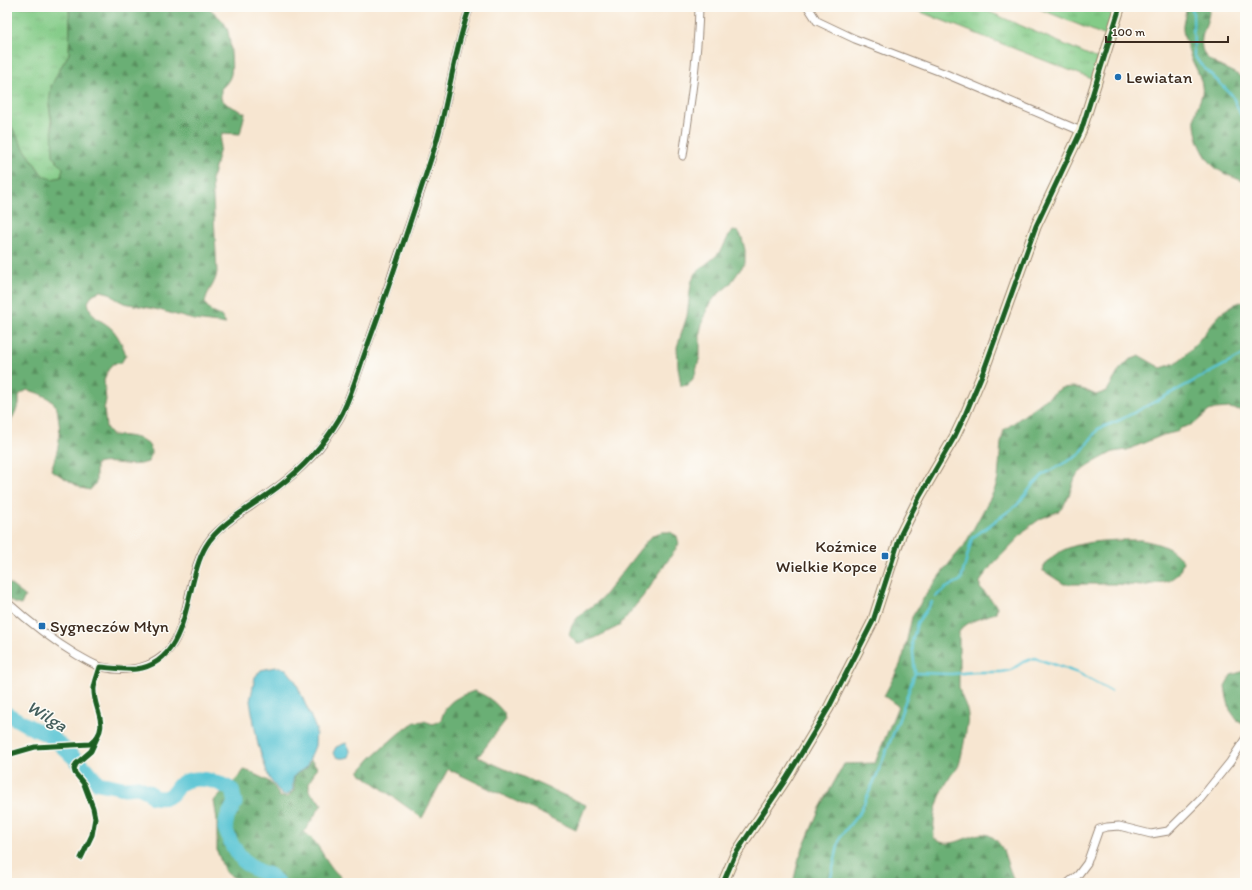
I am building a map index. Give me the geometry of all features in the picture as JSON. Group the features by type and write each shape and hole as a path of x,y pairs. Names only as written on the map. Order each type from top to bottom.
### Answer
{"street":[{"path":"7,602 46,634 100,667 138,669 152,664 159,659 173,644 183,622 196,571 205,546 222,528 277,488 310,460 340,417 351,392 376,323 428,170 439,134 462,33 470,7"},
{"path":"684,156 695,69 699,27 699,7"},
{"path":"808,7 817,21 844,34 946,74 1081,131"},
{"path":"723,883 742,844 789,773 828,709 873,621 901,534 920,496 955,436 965,415 984,370 1036,226 1081,131 1120,7"},
{"path":"1068,883 1078,875 1087,863 1099,829 1119,826 1152,834 1168,831 1201,798 1230,762 1245,739"}],"green space":[{"path":"7,7 69,7 69,54 59,70 49,105 57,162 63,168 61,177 52,180 43,176 21,144 7,118"},
{"path":"69,7 208,7 226,25 230,44 232,65 231,74 226,84 221,89 221,99 228,105 245,113 240,134 222,133 212,179 217,272 207,295 205,304 212,312 221,316 226,324 194,320 159,310 124,303 109,293 101,291 93,294 88,302 92,313 113,330 121,342 126,355 121,363 112,364 104,380 106,400 104,409 106,427 111,435 129,436 142,440 150,447 151,453 148,462 141,464 96,464 96,483 90,490 81,488 51,470 59,443 60,430 56,406 43,395 27,390 19,395 19,404 11,421 7,451 7,118 21,144 43,176 52,179 61,177 63,168 53,155 52,122 49,105 51,87 69,54"},
{"path":"908,7 978,7 1098,59 1092,79"},
{"path":"1035,7 1096,7 1113,14 1106,36"},
{"path":"1186,7 1209,7 1208,19 1202,38 1204,54 1216,64 1245,80 1245,182 1227,175 1217,169 1207,158 1199,143 1195,127 1195,119 1197,108 1202,96 1202,90 1201,81 1189,54 1184,34 1183,25"},
{"path":"733,231 739,232 742,238 745,250 745,263 730,284 715,297 708,307 700,332 700,356 695,375 688,385 681,386 677,347 687,316 691,283 696,272 716,256"},
{"path":"1245,301 1245,411 1229,408 1209,411 1194,424 1127,450 1113,452 1089,465 1075,478 1063,507 1059,511 1040,519 1029,527 991,566 980,582 980,588 997,606 996,612 967,624 959,632 959,687 967,709 968,720 959,764 942,791 939,799 935,814 934,838 943,843 952,843 978,834 987,834 995,839 1003,850 1014,883 793,883 799,858 819,810 844,764 875,763 898,706 884,696 900,665 912,617 940,575 964,546 994,491 998,479 1001,442 1004,430 1061,388 1073,387 1096,395 1107,391 1120,369 1129,360 1140,356 1161,368 1175,363 1190,351 1219,316 1234,304"},
{"path":"662,532 670,532 677,536 679,544 648,590 619,626 595,638 577,644 569,635 574,622 582,613 603,597 653,535"},
{"path":"1118,540 1141,540 1164,546 1174,552 1183,561 1179,573 1169,581 1142,586 1116,584 1064,584 1042,570 1048,561 1058,553 1080,544"},
{"path":"7,582 25,596 21,605 12,602 7,598"},
{"path":"1245,671 1245,724 1237,720 1230,710 1225,686 1231,675"},
{"path":"474,691 487,697 498,706 504,713 505,721 478,757 586,805 576,830 448,769 422,818 359,772 371,758 399,733 415,722 424,721 433,724 441,720 443,713 449,704 457,698"},
{"path":"311,760 317,767 309,783 309,791 322,804 304,832 314,841 330,866 340,876 353,883 242,883 225,872 217,851 217,820 214,801 237,779 244,770 268,781 273,785 280,797 288,797 294,790 294,779 296,774 307,768"}],"water":[{"path":"275,667 286,669 295,680 316,729 315,746 306,768 295,776 293,781 293,789 288,795 282,795 269,778 258,745 250,701 255,677 261,670"},
{"path":"346,743 350,750 349,757 338,757 333,753 336,747"}],"waterway":[{"path":"1189,7 1191,7 1193,13 1194,55 1200,64 1232,95 1245,124"},
{"path":"7,309 10,323 7,329"},
{"path":"935,597 946,588 961,580 972,538 1017,505 1044,474 1079,455 1098,429 1120,420 1245,354"},
{"path":"825,883 831,877 840,837 860,812 876,777 899,719 915,673 912,642 917,623 932,602"},
{"path":"915,673 951,674 1001,672 1011,670 1023,662 1035,658 1078,673 1111,691"},
{"name":"Wilga","path":"7,714 54,739 89,772 98,783 124,788 138,787 149,792 153,797 160,798 169,796 179,785 192,779 213,781 232,790 235,803 227,818 225,828 232,845 245,863 258,871 270,875 278,883"}],"cycle path":[{"path":"7,755 35,747 90,744 97,737 101,724 94,696 94,688 100,667 136,669 154,663 167,652 177,636 184,618 199,561 212,537 229,521 278,487 296,472 312,456 333,429 350,395 432,157 443,116 456,53 470,7"},
{"path":"723,883 735,855 786,779 828,709 873,621 901,534 920,496 955,436 965,415 984,370 1036,226 1081,131 1120,7"},
{"path":"81,858 92,835 95,818 84,784 75,773 74,769 76,764 91,751 97,738"}],"place":[{"name":"Lewiatan","path":"1118,77"},
{"name":"Koźmice Wielkie Kopce","path":"885,556"},
{"name":"Sygneczów Młyn","path":"42,626"}]}
